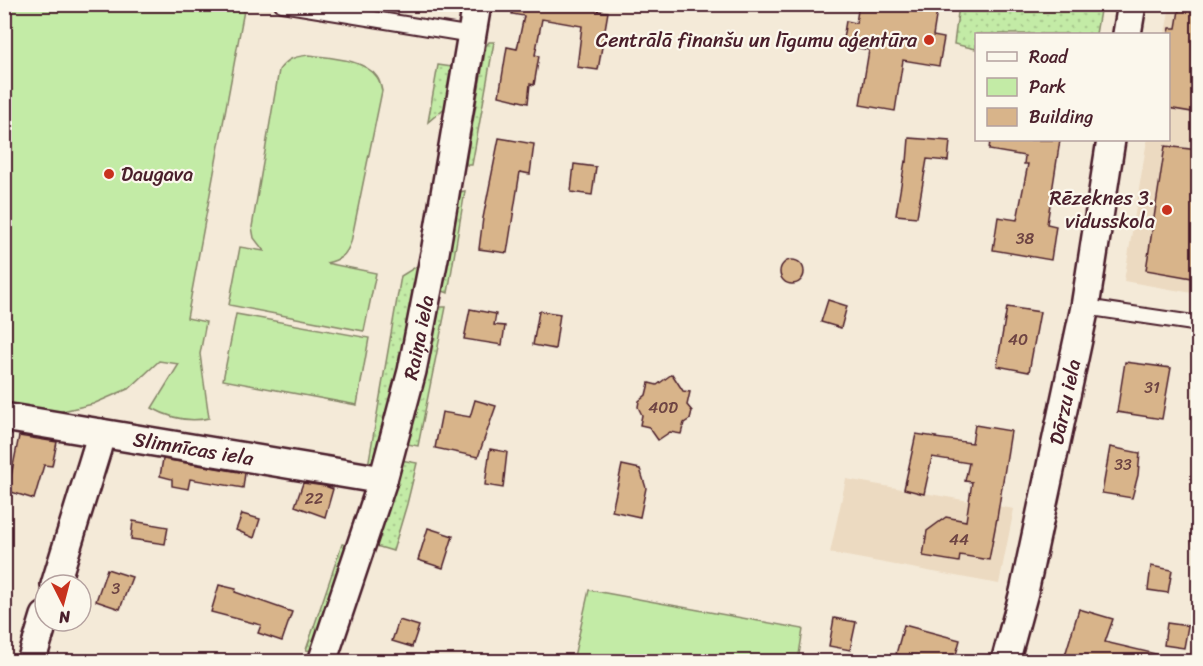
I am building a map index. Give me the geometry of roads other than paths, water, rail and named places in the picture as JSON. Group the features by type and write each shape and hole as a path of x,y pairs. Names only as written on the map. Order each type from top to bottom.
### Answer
{"street":[{"name":"Raiņa iela","path":"322,662 383,480 412,371 435,253 477,4"},
{"path":"1127,33 1132,4"},
{"name":"Dārzu iela","path":"1005,662 1024,592 1085,307 1111,141"},
{"name":"Slimnīcas iela","path":"4,417 383,480"},
{"path":"59,573 101,433"},
{"path":"31,662 40,633"}],"lane":[{"path":"282,4 472,35"},
{"path":"1085,307 1198,322"}],"place":[{"name":"Centrālā finanšu un līgumu aģentūra","path":"929,40"},
{"name":"Daugava","path":"109,174"},
{"name":"Rēzeknes 3. vidusskola","path":"1167,210"}]}
